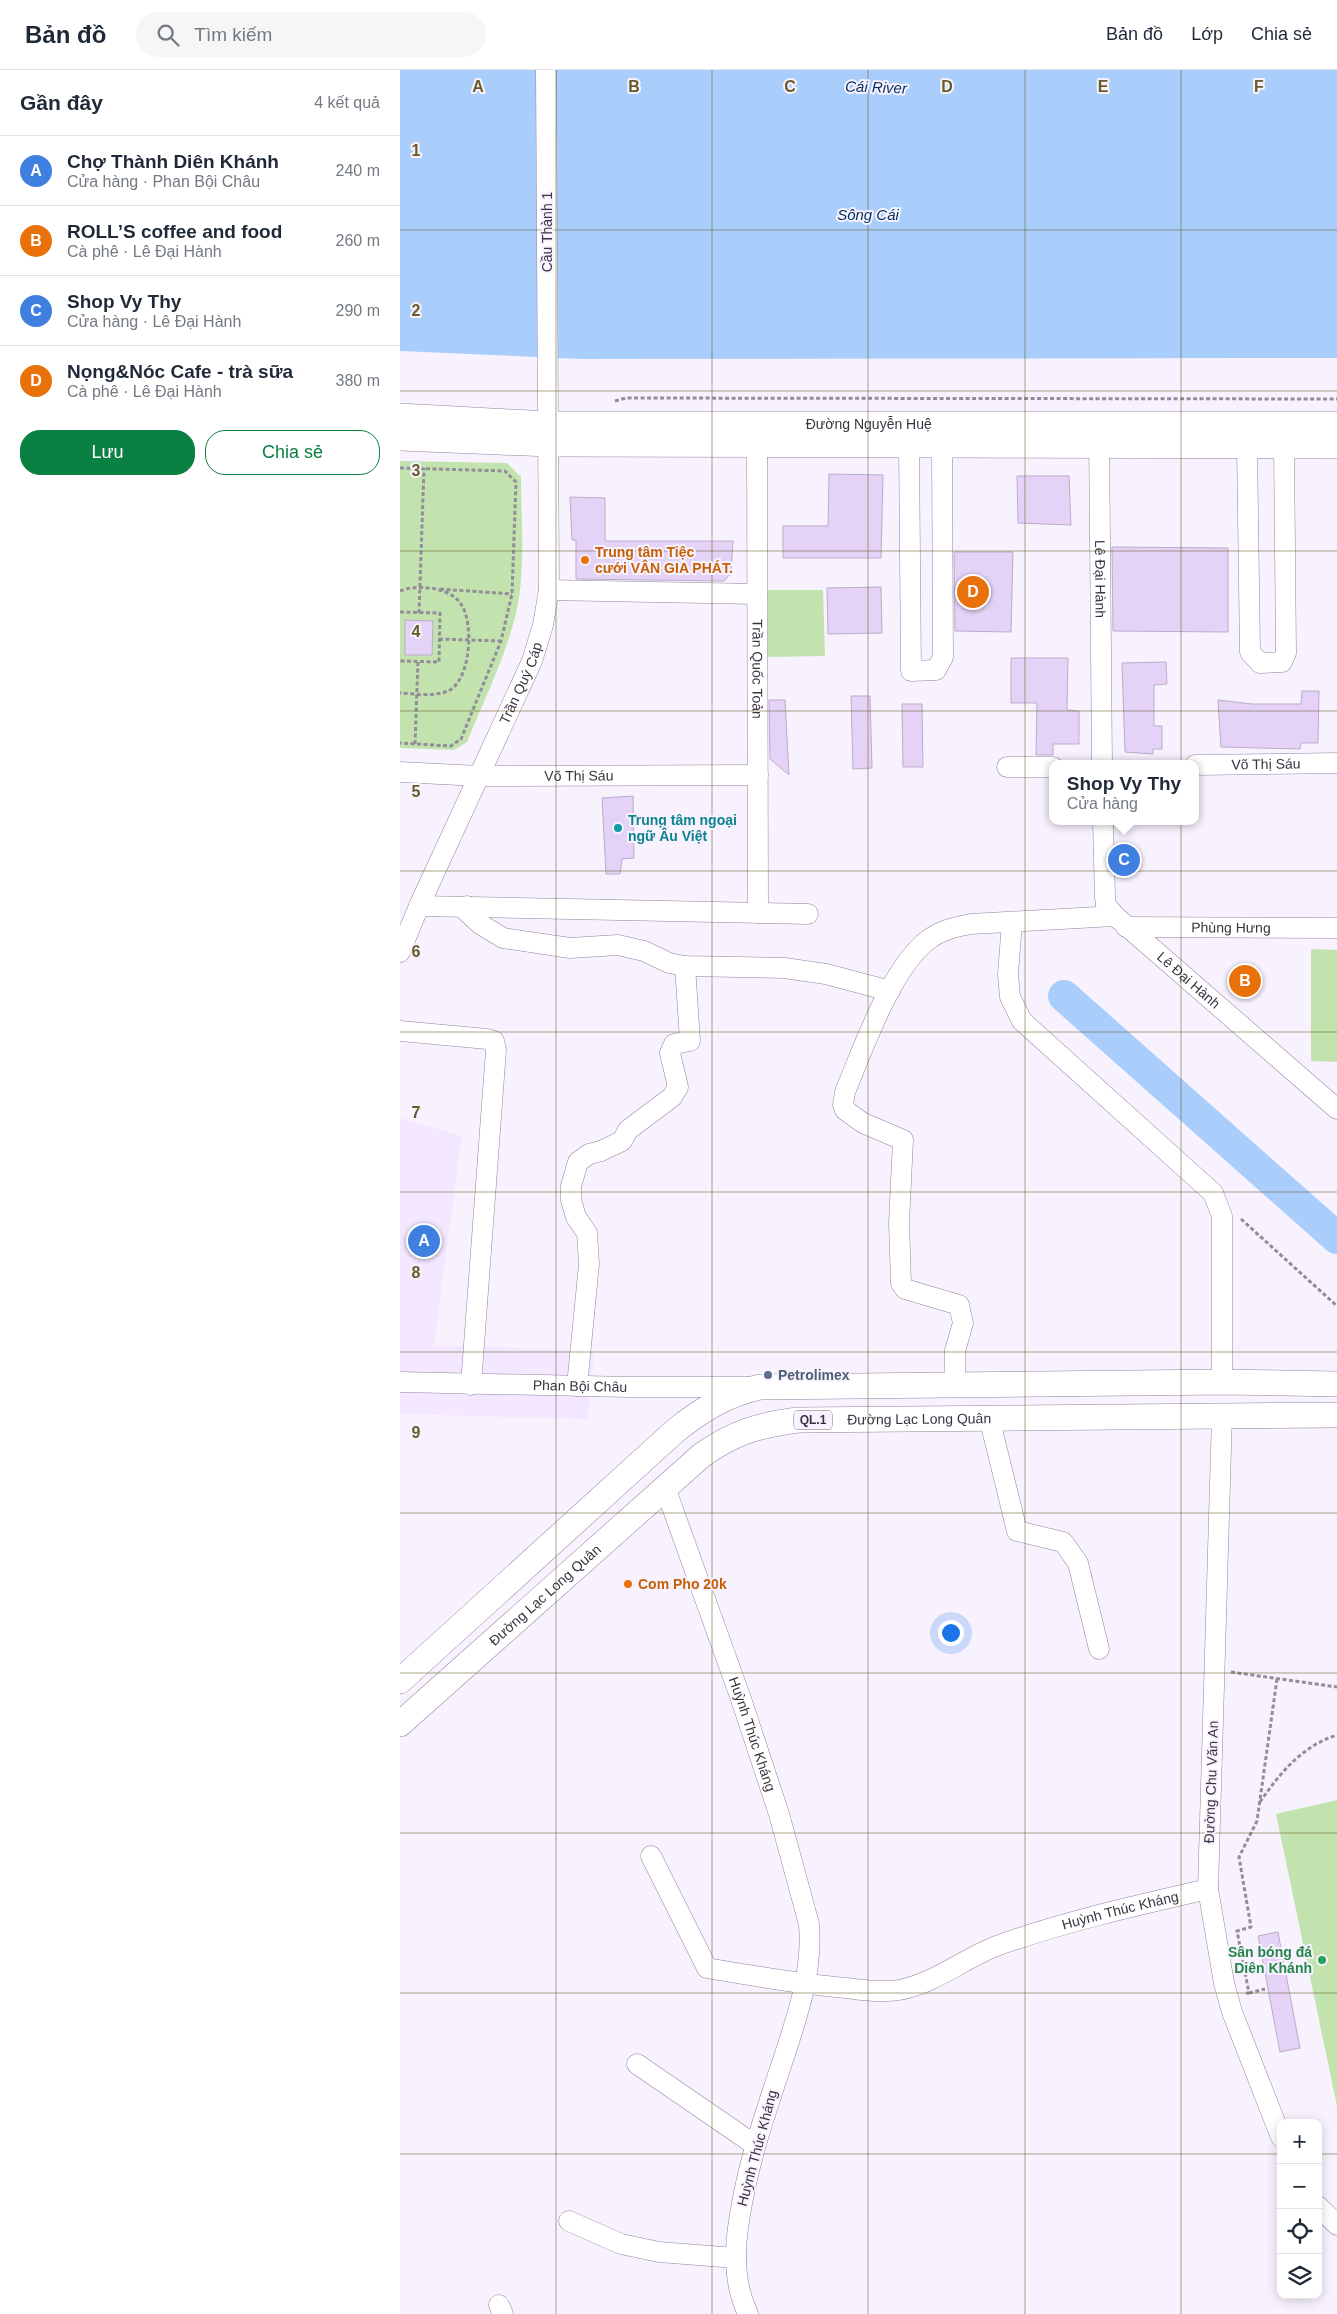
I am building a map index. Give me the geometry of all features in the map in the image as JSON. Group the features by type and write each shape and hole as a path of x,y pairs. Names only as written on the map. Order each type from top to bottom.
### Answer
{"main road":[{"name":"Đường Nguyễn Huệ","path":"400,416 549,434"},
{"name":"Đường Nguyễn Huệ","path":"757,434 909,444 942,444 1099,434 1337,424"},
{"name":"Đường Nguyễn Huệ","path":"400,438 549,434 1099,434 1246,446 1337,446"},
{"path":"400,1680 675,1431 711,1405 742,1391 760,1386 1222,1382 1337,1384"},
{"name":"Đường Lạc Long Quân","path":"400,1724 666,1490 702,1455 720,1442 737,1434 770,1424 798,1420 1337,1415"}],"street":[{"name":"Cầu Thành 1","path":"546,70 549,393"},
{"name":"Trần Quý Cáp","path":"400,952 419,906 532,661 543,625 549,590 549,393"},
{"name":"Trần Quốc Toản","path":"757,434 758,913"},
{"name":"Lê Đại Hành","path":"1099,434 1102,760"},
{"path":"909,444 911,671 936,670 943,657 942,444"},
{"path":"1246,446 1250,652 1260,663 1282,662 1286,653 1284,446"},
{"path":"549,590 758,594"},
{"name":"Võ Thị Sáu","path":"1199,765 1337,763"},
{"path":"1007,767 1049,767"},
{"name":"Võ Thị Sáu","path":"400,772 479,776 758,775"},
{"name":"Lê Đại Hành","path":"1103,825 1106,905 1120,921 1337,1109"},
{"path":"419,906 808,914"},
{"path":"467,906 467,912 480,924 503,938 570,948 618,945 644,950 669,963 685,966 784,968 826,974 890,991"},
{"name":"Phùng Hưng","path":"955,1384 955,1351 963,1323 959,1305 905,1289 901,1283 899,1215 903,1140 863,1123 845,1110 843,1105 845,1092 865,1043 890,991 920,947 942,931 971,924 1012,922 1120,921 1337,928"},
{"path":"1012,922 1008,974 1010,997 1022,1021 1213,1193 1222,1216 1222,1382"},
{"path":"577,1386 589,1264 587,1233 576,1217 571,1200 571,1186 578,1162 589,1154 601,1151 622,1141 628,1130 672,1097 678,1087 670,1053 674,1044 690,1041 685,966"},
{"path":"400,1031 487,1038 494,1041 496,1050 471,1384"},
{"name":"Phan Bội Châu","path":"400,1382 577,1386 760,1386"},
{"name":"Đường Chu Văn An","path":"1222,1415 1208,1889 1222,1974 1232,2012 1277,2127"},
{"path":"988,1417 1017,1531 1063,1542 1078,1563 1099,1649"},
{"name":"Huỳnh Thúc Kháng","path":"666,1490 741,1699 805,1904 810,1942 805,1985 796,2019 755,2145 743,2192 736,2258 739,2290 748,2314"},
{"name":"Huỳnh Thúc Kháng","path":"651,1856 707,1968 805,1985 872,1991 897,1990 933,1979 974,1955 1026,1936 1121,1909 1208,1889"},
{"path":"637,2064 755,2145"},
{"path":"1321,2209 1337,2225"},
{"path":"569,2221 621,2244 660,2252 736,2258"}],"path":[{"path":"400,468 505,471 516,482 512,594 500,641 461,739 451,746 400,743"},
{"path":"419,613 424,468"},
{"path":"400,692 418,693 449,690 460,681 465,670 467,622 461,603 450,594 420,588"},
{"path":"400,589 420,588 512,594"},
{"path":"400,612 440,613 438,662 400,660"},
{"path":"439,639 500,641"},
{"path":"416,744 418,661"},
{"path":"1213,1193 1337,1306"},
{"path":"1231,1672 1337,1687"},
{"path":"1248,1993 1238,1931 1251,1927 1239,1857 1257,1821 1277,1679"},
{"path":"1259,1803 1278,1776 1298,1756 1337,1735"},
{"path":"1241,1994 1265,1989"}],"shaded area":[{"path":"400,1118 462,1136 434,1345 594,1351 588,1419 400,1414"}],"green space":[{"path":"400,461 507,463 521,477 522,563 516,614 500,663 467,742 454,750 400,748"},
{"path":"766,590 823,590 825,656 765,657"},
{"path":"1311,949 1337,950 1337,1062 1311,1061"},
{"name":"Sân bóng đá Diên Khánh","path":"1337,1800 1337,2106 1276,1814"}],"water":[{"name":"Sông Cái","path":"400,70 1337,70 1337,358 581,359 400,351"}],"building":[{"path":"829,474 883,475 881,558 783,558 783,526 828,526"},
{"path":"1017,476 1069,476 1071,525 1018,523"},
{"path":"570,497 605,498 605,541 733,541 731,573 724,581 576,579 576,540 572,540"},
{"path":"1112,547 1228,548 1228,632 1113,631"},
{"path":"954,552 1013,552 1011,632 955,631"},
{"path":"881,587 882,633 828,634 827,588"},
{"path":"405,620 433,621 432,655 405,655"},
{"path":"1011,658 1068,658 1067,710 1079,711 1079,744 1053,744 1053,755 1036,755 1037,703 1011,703"},
{"path":"1166,662 1167,684 1154,685 1154,726 1162,726 1162,749 1153,749 1153,754 1125,752 1122,663"},
{"path":"1302,691 1319,691 1318,743 1301,743 1300,749 1221,747 1218,700 1252,704 1301,704"},
{"path":"851,696 870,696 872,768 853,769"},
{"path":"769,700 785,700 789,775 770,759"},
{"path":"902,704 922,704 923,767 903,767"},
{"name":"Trung tâm ngoại ngữ Âu Việt","path":"633,796 634,858 622,859 620,874 606,874 602,798"},
{"path":"1278,1932 1300,2048 1280,2052 1258,1936"}],"waterway":[{"path":"1064,996 1337,1238"}],"place":[{"name":"Trung tâm Tiệc cưới VÂN GIA PHÁT.","path":"585,560"},
{"name":"Nọng&Nóc Cafe - trà sữa","path":"973,592"},
{"name":"Trung tâm ngoại ngữ Âu Việt","path":"618,828"},
{"name":"Shop Vy Thy","path":"1124,860"},
{"name":"ROLL’S coffee and food","path":"1245,981"},
{"name":"Chợ Thành Diên Khánh","path":"424,1241"},
{"name":"Petrolimex","path":"768,1375"},
{"name":"Com Pho 20k","path":"628,1584"},
{"name":"Sân bóng đá Diên Khánh","path":"1322,1960"}],"water label":[{"name":"Cái River","path":"876,87"}]}
